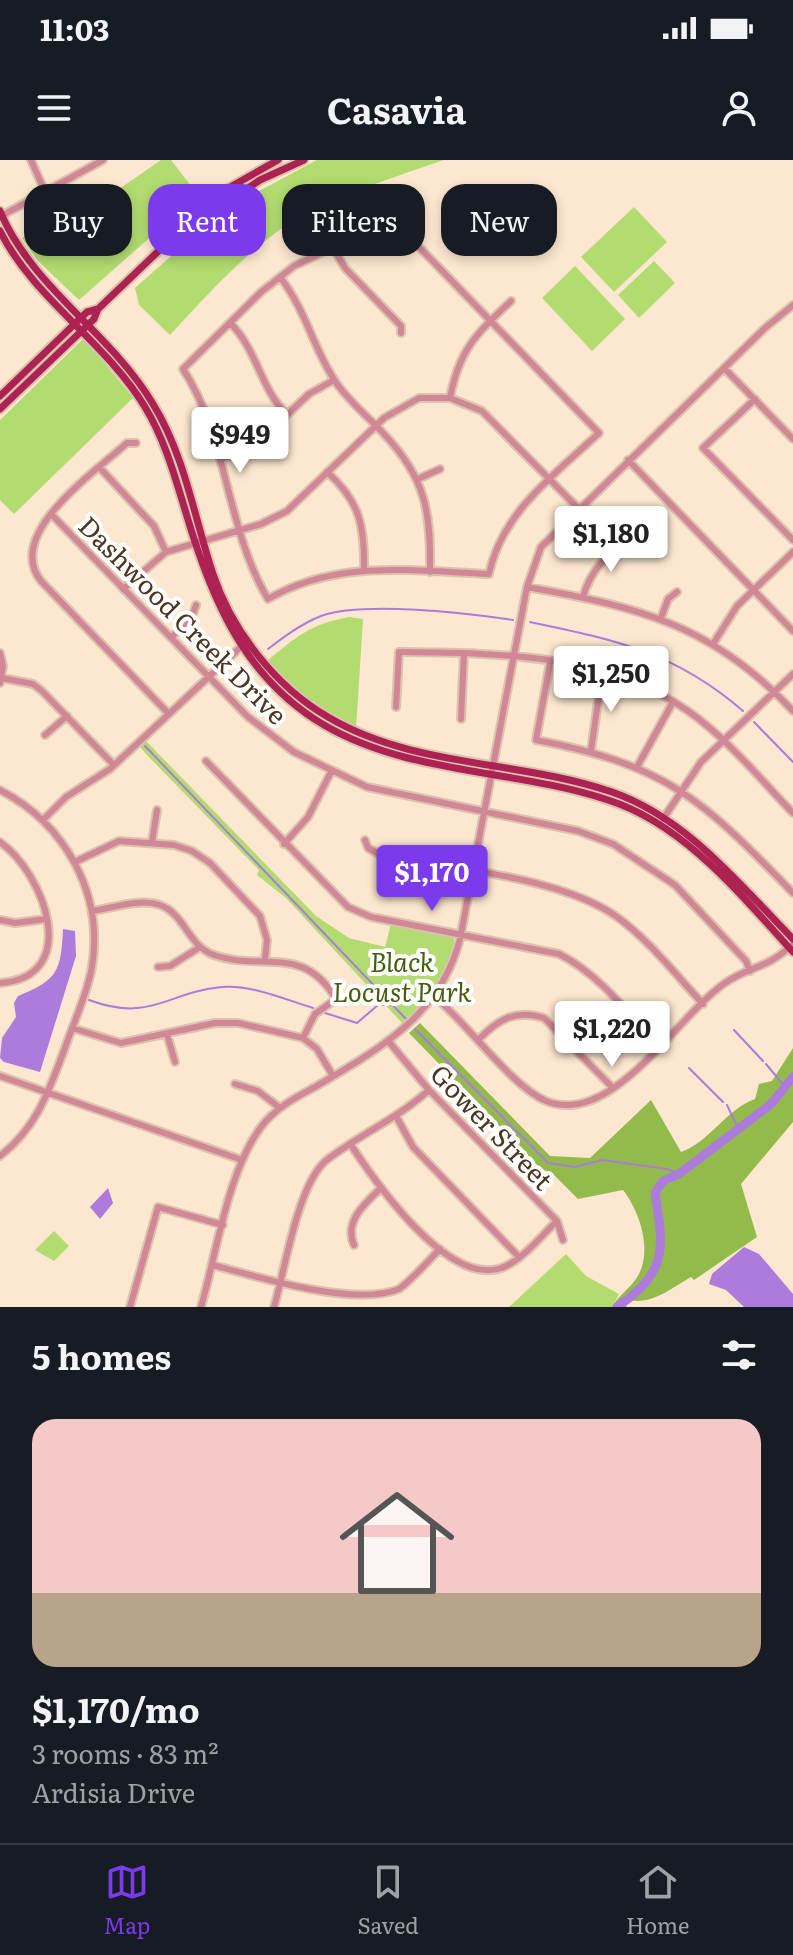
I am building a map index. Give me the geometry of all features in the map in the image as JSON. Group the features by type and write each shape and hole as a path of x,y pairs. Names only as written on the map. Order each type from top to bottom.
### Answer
{"main road":[{"path":"239,184 278,160"},
{"path":"254,184 304,160"},
{"path":"0,214 25,262"},
{"path":"0,231 79,320 129,368 172,440 199,543"},
{"path":"0,409 86,327 98,309 153,256"},
{"path":"0,396 79,320 98,309"},
{"path":"86,327 147,410 164,444 199,543 244,644 296,694 353,731 399,747 492,770 613,792 719,862 792,945"},
{"path":"116,366 129,368"}],"street":[{"path":"31,160 42,184"},
{"path":"60,184 103,160"},
{"path":"0,214 24,202"},
{"path":"315,256 280,277 183,369 201,404 253,569 268,599 315,576 364,570 489,574 501,533 515,514 599,433 425,253"},
{"path":"338,256 345,268 401,326 401,333"},
{"path":"280,277 300,303 334,380 400,452 418,479 430,524 430,572"},
{"path":"450,398 463,353 511,301"},
{"path":"201,1307 242,1160 261,1128 280,1108 389,1042 435,997 452,965 462,933 527,587 541,547 578,508 793,305"},
{"path":"230,323 243,337 269,396 287,415"},
{"path":"724,368 793,439"},
{"path":"220,459 250,450 309,394 334,380"},
{"path":"123,589 166,552 241,530 287,511 375,425 406,403 432,396 450,398 482,411 578,508"},
{"path":"755,399 703,448 793,540"},
{"path":"786,432 793,426"},
{"path":"136,443 127,443 51,514 32,543 32,565 37,575 168,713"},
{"path":"628,460 793,631"},
{"path":"100,468 154,526 166,552"},
{"path":"418,479 440,469"},
{"path":"327,472 349,493 361,516 364,570"},
{"name":"Dashwood Creek Drive","path":"51,514 207,676 269,735 331,772 391,794 578,831 629,852 675,885 746,961 750,971"},
{"path":"583,597 600,565 618,547 631,543"},
{"path":"713,644 737,606 793,552"},
{"path":"527,587 583,597 661,618 713,644 775,692 793,711"},
{"path":"661,618 668,599 677,592"},
{"path":"171,638 192,617 196,605"},
{"path":"43,820 66,797 114,765 244,644"},
{"path":"396,707 399,652 514,655 602,673 638,684 673,702 724,741 793,813"},
{"path":"0,653 1,680 33,684 114,765"},
{"path":"461,719 464,653"},
{"path":"550,663 536,740 591,751 637,767 682,790 722,819 793,893"},
{"path":"591,751 602,673"},
{"path":"662,822 701,762 793,674"},
{"path":"637,767 673,702"},
{"path":"45,735 67,716"},
{"path":"206,761 337,898 357,912 551,951 569,959 600,984 659,1046"},
{"path":"284,844 308,817 331,772"},
{"path":"0,790 43,820 75,862 92,911 92,964 49,1091 33,1123 0,1156"},
{"path":"152,842 157,810"},
{"path":"365,840 368,848 381,855 554,888 598,905 632,929 703,1004"},
{"path":"75,862 119,841 174,845 200,856 252,905 264,925 265,960"},
{"path":"0,842 24,863 37,885 49,939 40,965 26,977 0,983"},
{"path":"92,911 138,903 159,905 181,921 200,947 215,956 265,960 308,968 328,985 336,999 315,1014 303,1038"},
{"path":"0,920 15,923 46,919"},
{"path":"435,997 525,1088 543,1100 569,1107 584,1105 613,1088 725,983 775,961 792,945"},
{"path":"158,967 170,966 200,947"},
{"path":"479,1039 498,1020 508,1016 531,1014 544,1018 613,1088"},
{"path":"72,1028 121,1043 229,1021 303,1038 317,1049 333,1076"},
{"path":"167,1034 175,1062"},
{"name":"Gower Street","path":"389,1042 429,1090 557,1221 563,1240"},
{"path":"0,1076 242,1160"},
{"path":"235,1084 258,1091 280,1108"},
{"path":"274,1307 311,1181 327,1159 397,1118 429,1090"},
{"path":"397,1118 413,1147 519,1257"},
{"path":"351,1145 380,1189 440,1249 453,1260 477,1270 506,1266 557,1221"},
{"path":"354,1245 351,1227 356,1214 380,1189"},
{"path":"130,1307 158,1207 223,1225"},
{"path":"213,1265 339,1301 363,1302 399,1289 440,1249"}],"green space":[{"path":"161,160 171,160 190,184 148,184 148,239 132,253 132,184 126,184"},
{"path":"317,160 444,160 376,184 282,184 282,228 266,241 266,187"},
{"path":"634,207 667,242 614,292 581,257"},
{"path":"35,256 129,256 79,300"},
{"path":"171,256 248,256 170,335 139,305 135,288"},
{"path":"654,261 675,283 639,318 618,295"},
{"path":"575,266 625,319 592,351 542,298"},
{"path":"84,338 133,398 14,514 0,500 0,420"},
{"path":"349,617 363,619 356,729 304,697 267,661 304,633 324,623"},
{"name":"Black Locust Park","path":"146,741 316,916 349,938 385,947 391,924 454,937 450,961 444,973 429,996 403,1024 286,898 257,875 259,870 146,754 140,747"},
{"path":"420,1023 550,1156 590,1158 651,1100 681,1152 701,1141 744,1104 755,1099 759,1084 772,1081 793,1048 793,1122 741,1184 757,1237 694,1280 691,1277 652,1298 626,1299 622,1302 627,1307 612,1307 636,1279 644,1257 643,1233 635,1210 623,1190 578,1199 552,1173 541,1169 409,1033"},
{"path":"54,1231 69,1246 54,1261 35,1250"},
{"path":"566,1254 586,1276 619,1294 612,1307 509,1307"}],"shaded area":[{"path":"63,929 75,931 76,956 40,1072 4,1062 0,1058 2,1038 16,1017 14,1003 18,996 42,985 55,972 61,955"},
{"path":"108,1188 113,1203 100,1219 90,1207"},
{"path":"744,1247 759,1254 793,1294 793,1307 744,1307 726,1290 709,1284 712,1274"}],"waterway":[{"path":"268,649 321,616 362,609 416,610 513,620"},
{"path":"530,622 643,651 693,675 743,711"},
{"path":"754,722 793,762"},
{"path":"145,746 406,1019"},
{"path":"89,1000 110,1006 144,1007 203,990 233,987 268,993 313,1008"},
{"path":"325,1013 357,1023 378,1005 391,1005"},
{"path":"415,1029 548,1163 575,1167 602,1160 667,1169 679,1174"},
{"path":"734,1030 763,1061"},
{"path":"766,1064 786,1088"},
{"path":"689,1068 723,1102"},
{"path":"617,1307 634,1294 654,1270 660,1245 655,1193 663,1181 679,1174 771,1104 793,1077"},
{"path":"727,1105 738,1128"}]}
